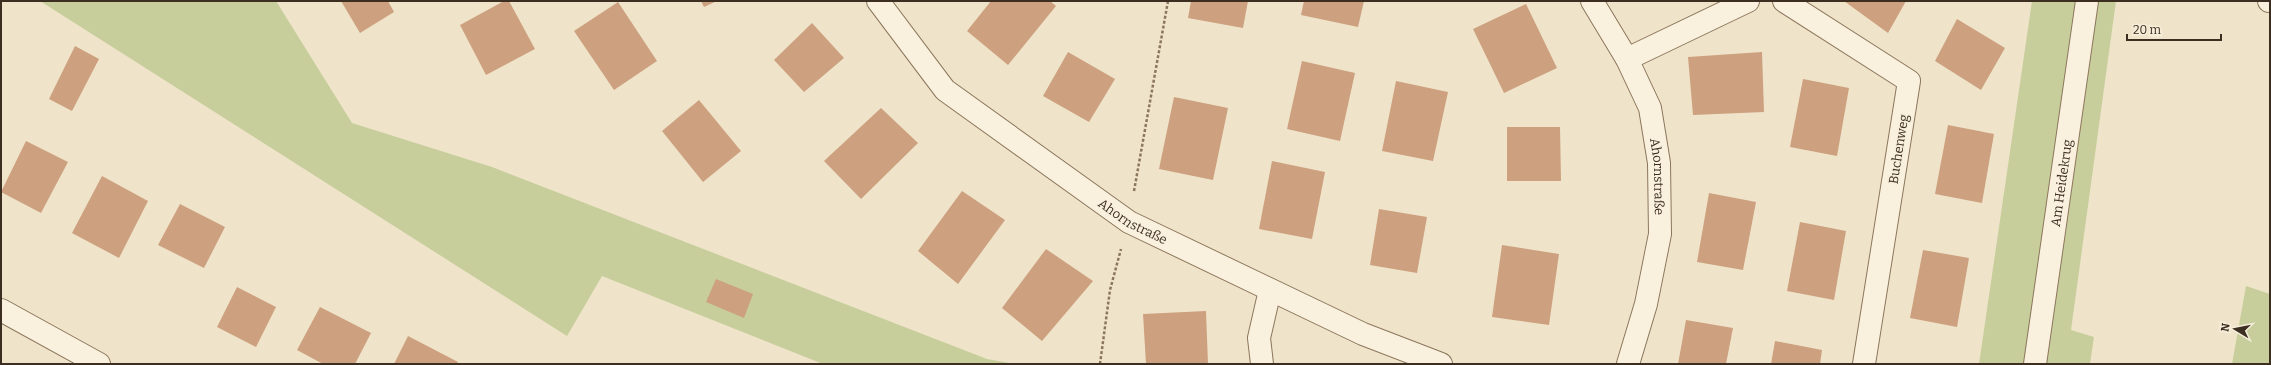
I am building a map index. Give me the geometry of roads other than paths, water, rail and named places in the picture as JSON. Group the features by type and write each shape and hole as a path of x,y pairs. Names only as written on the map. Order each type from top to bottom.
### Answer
{"street":[{"name":"Ahornstraße","path":"878,1 945,90 1129,222 1363,334 1441,364"},
{"name":"Ahornstraße","path":"1592,1 1627,59 1650,108 1659,163 1660,234 1646,304 1628,364"},
{"path":"1627,59 1748,1"},
{"name":"Buchenweg","path":"1784,1 1909,81 1864,364"},
{"name":"Am Heidekrug","path":"2035,364 2087,1"},
{"path":"1262,364 1259,338 1270,290"},
{"path":"1,310 99,364"}]}
